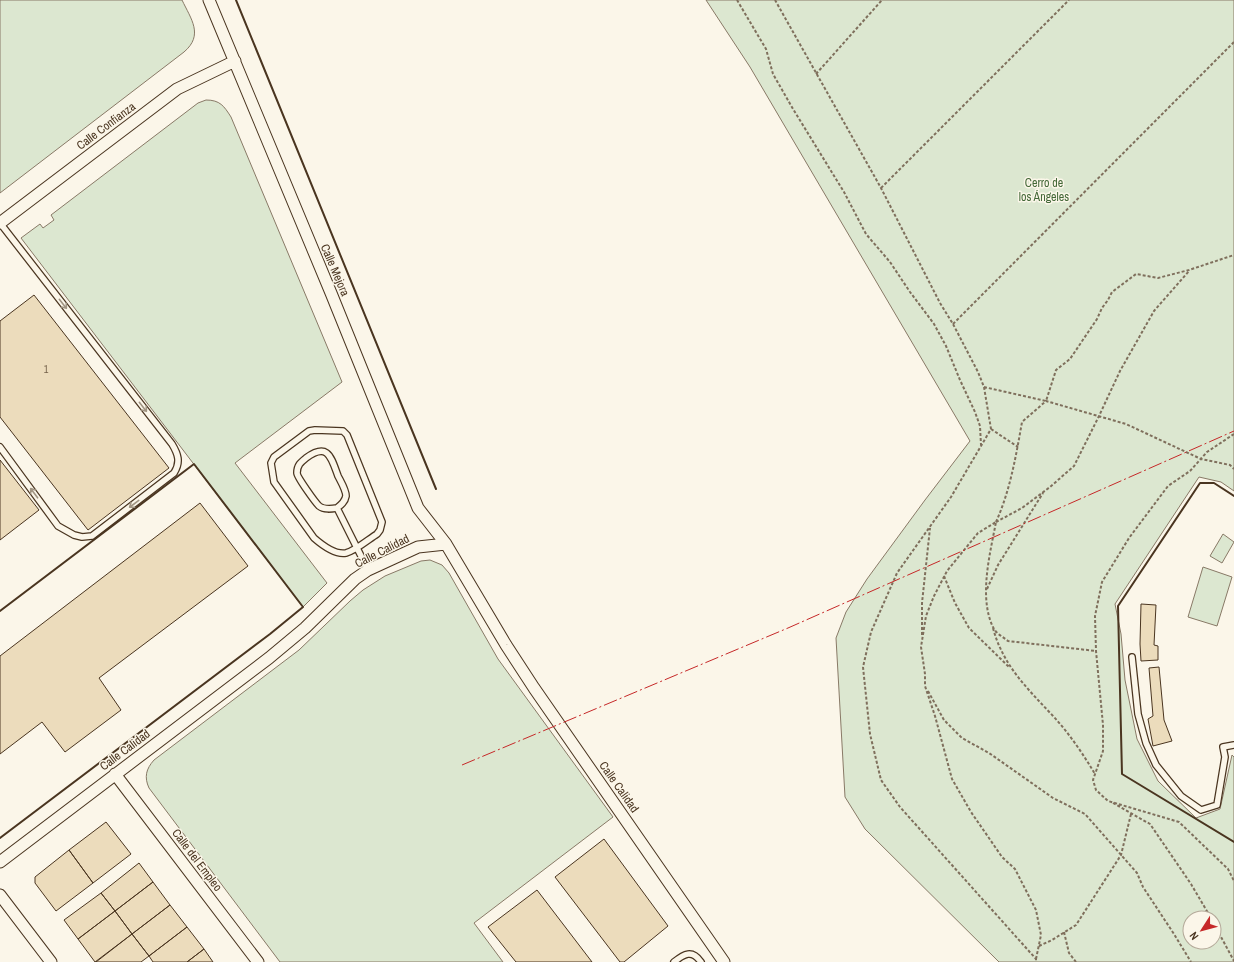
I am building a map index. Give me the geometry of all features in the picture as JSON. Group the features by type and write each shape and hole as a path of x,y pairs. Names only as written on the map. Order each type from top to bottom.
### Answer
{"street":[{"name":"Calle Mejora","path":"209,0 331,293 418,508 446,544"},
{"name":"Calle Confianza","path":"0,223 177,89 235,61"},
{"name":"Calle Calidad","path":"0,862 269,658 305,628 355,579 368,570 418,547 446,544 506,645 534,688 724,962"},
{"name":"Calle del Empleo","path":"115,774 258,962"},
{"path":"0,895 51,962"}],"lane":[{"path":"0,223 172,444 177,452 179,460 174,473 92,536 82,537 74,535 58,526 0,447"},
{"path":"309,431 343,431 347,435 382,522 380,530 377,534 356,547 346,553 339,552 321,544 314,538 274,482 271,463 274,458 309,431"},
{"path":"319,450 326,452 332,458 346,496 344,503 337,508 331,509 319,506 297,476 297,468 299,464 314,452 319,450"},
{"path":"337,508 368,570"},
{"path":"1132,657 1138,714 1146,743 1156,765 1181,796 1201,810 1217,805 1225,757 1223,747 1234,745"},
{"path":"674,962 684,954 690,954 697,957 701,962"}],"path":[{"path":"737,0 766,49 773,74 844,192 866,234 890,262 934,324 946,346 975,412 980,426 981,446"},
{"path":"776,0 881,188 940,303 953,324 978,372 984,387 991,429 951,497 897,573 870,632 863,667 870,734 881,780 900,807 1036,960"},
{"path":"816,74 882,0"},
{"path":"881,188 1069,0"},
{"path":"953,324 1234,42"},
{"path":"1095,774 1070,737 1054,717 1031,694 1009,666 996,641 986,605 991,547 996,522 1004,503 1018,447 1022,422 1046,401 1056,370 1070,359 1097,319 1112,292 1136,274 1158,278 1189,270 1234,255"},
{"path":"1036,960 1041,934 1036,910 1015,869 1002,857 971,812 952,779 935,716 925,686 925,674 921,647 926,616 944,576 978,533 1022,508 1044,492 1074,466 1120,371 1154,311 1189,270"},
{"path":"984,387 1046,401 1126,424 1201,459 1230,464 1234,469"},
{"path":"991,429 1018,447"},
{"path":"1206,910 1191,884 1150,824 1108,801 1096,790 1093,780 1103,751 1103,725 1096,651 1096,616 1102,582 1129,538 1168,486 1190,471 1207,452 1234,434"},
{"path":"986,592 998,565 1044,492"},
{"path":"922,642 922,603 930,528"},
{"path":"944,576 955,603 969,628 1015,674"},
{"path":"991,622 994,630 999,636 1008,641 1096,651"},
{"path":"925,686 944,720 962,738 989,753 1053,798 1085,814 1137,872 1143,888 1171,928 1191,962"},
{"path":"1108,801 1179,822 1228,869 1234,881"},
{"path":"1038,946 1052,940 1076,924 1121,855 1131,814"},
{"path":"1064,932 1069,953 1076,962"},
{"path":"1222,939 1234,961"}],"green space":[{"path":"0,0 182,0 192,20 195,33 190,46 184,52 0,193"},
{"name":"Cerro de los Ángeles","path":"706,0 1234,0 1234,491 1221,482 1199,477 1115,604 1121,634 1125,680 1137,739 1158,781 1196,818 1220,809 1232,755 1234,757 1234,962 999,962 865,829 845,797 836,638 846,612 867,579 970,441 750,67"},
{"path":"206,100 215,101 221,104 231,117 342,382 235,463 327,583 303,607 21,238 40,224 43,228 54,220 51,215 198,103"},
{"path":"1223,534 1234,542 1222,563 1210,556"},
{"path":"430,560 442,565 449,573 498,659 613,817 474,923 503,962 280,962 149,788 146,777 149,767 154,760 299,650 363,590 385,576 421,561"},
{"path":"1203,567 1232,577 1217,626 1188,617"}],"building":[{"path":"34,295 169,468 88,530 0,417 0,321"},
{"path":"0,460 39,510 0,540"},
{"path":"200,503 248,566 99,678 121,710 65,752 42,722 0,754 0,656"},
{"path":"1141,604 1156,605 1154,645 1158,646 1158,660 1141,661"},
{"path":"1159,667 1164,720 1172,741 1153,746 1148,719 1153,716 1149,668"},
{"path":"106,822 131,854 93,883 69,850"},
{"path":"604,839 668,926 624,962 620,962 555,877"},
{"path":"69,850 93,883 56,911 35,883 35,877"},
{"path":"139,863 153,882 115,911 101,893"},
{"path":"153,882 170,905 132,934 115,911"},
{"path":"537,890 592,962 516,962 488,927"},
{"path":"101,893 115,911 78,939 64,920"},
{"path":"170,905 187,927 149,956 132,934"},
{"path":"115,911 132,934 95,962 78,939"},
{"path":"187,927 204,949 187,962 153,962 149,956"},
{"path":"132,934 149,956 141,962 96,962"},
{"path":"204,949 213,962 187,962"}],"wall":[{"path":"236,0 436,489"},
{"path":"0,611 194,464 303,607 270,634 0,838"},
{"path":"1234,496 1214,483 1200,483 1118,606 1122,774 1234,842"}],"power":[{"path":"462,765 788,628 1234,431"}]}
